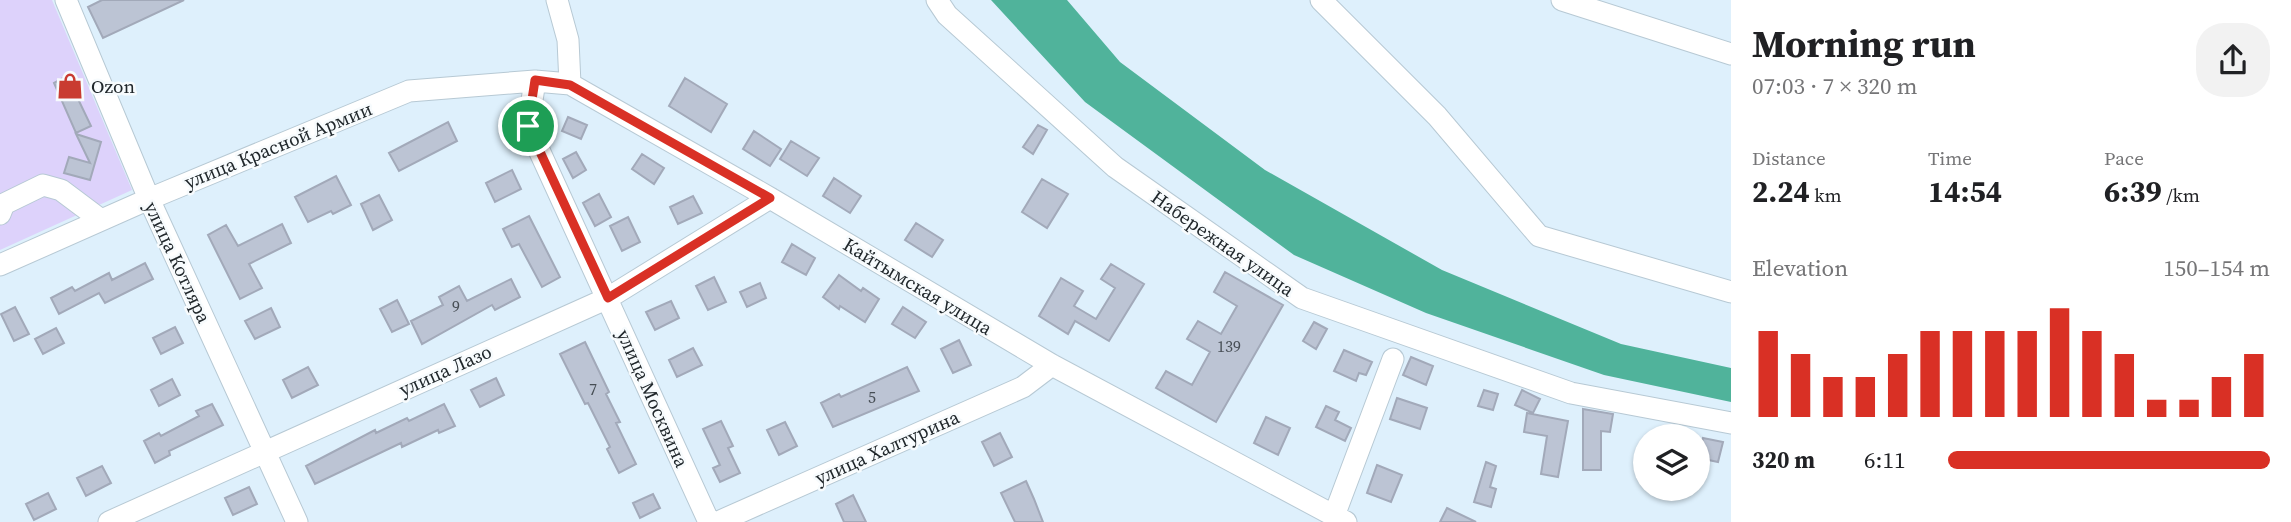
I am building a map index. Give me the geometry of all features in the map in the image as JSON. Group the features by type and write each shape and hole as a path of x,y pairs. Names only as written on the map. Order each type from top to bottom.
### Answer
{"street":[{"name":"улица Котляра","path":"66,0 149,199 297,522"},
{"path":"557,0 568,40 570,85"},
{"name":"Набережная улица","path":"937,0 947,15 1115,167 1302,298 1571,393 1731,423"},
{"path":"1321,0 1437,116 1539,236 1731,292"},
{"path":"1562,0 1731,54"},
{"name":"улица Красной Армии","path":"0,265 149,199 409,91 535,80 570,85"},
{"name":"улица Москвина","path":"535,80 528,126 709,522"},
{"name":"Кайтымская улица","path":"570,85 770,198 1052,365 1340,519"},
{"path":"0,214 4,204 43,185 61,190 101,220"},
{"name":"улица Лазо","path":"109,522 608,298 770,198"},
{"path":"1340,519 1393,359"},
{"name":"улица Халтурина","path":"718,522 1023,387 1052,365"}],"shaded area":[{"path":"0,0 52,0 132,190 0,250"},
{"path":"991,0 1067,0 1120,62 1265,170 1442,270 1621,344 1731,368 1731,402 1604,375 1426,313 1294,255 1085,102"}],"building":[{"path":"102,0 184,0 103,38 88,7"},
{"path":"67,76 91,126 76,133 54,83"},
{"path":"685,78 727,104 711,132 669,106"},
{"path":"568,117 587,125 581,139 562,131"},
{"path":"448,122 457,141 399,171 389,153"},
{"path":"1038,125 1047,130 1033,154 1023,147"},
{"path":"754,131 781,149 770,166 743,149"},
{"path":"76,134 101,142 90,180 64,173 69,157 90,163"},
{"path":"791,141 819,158 807,176 780,159"},
{"path":"576,152 586,170 573,178 563,159"},
{"path":"642,154 664,168 654,184 632,169"},
{"path":"512,170 521,189 495,202 486,183"},
{"path":"336,176 351,205 308,222 295,197"},
{"path":"834,178 861,196 850,213 823,196"},
{"path":"1042,179 1068,194 1047,228 1022,212"},
{"path":"599,194 611,217 595,226 583,203"},
{"path":"379,195 392,220 373,230 361,204"},
{"path":"693,196 702,213 678,224 670,207"},
{"path":"529,216 560,277 542,287 519,244 512,247 503,229"},
{"path":"628,217 640,242 622,251 610,226"},
{"path":"916,223 943,240 932,257 905,240"},
{"path":"282,224 291,243 249,264 262,288 240,299 208,235 226,225 238,246"},
{"path":"792,244 815,258 806,275 782,262"},
{"path":"145,263 153,279 105,303 99,293 59,314 51,298 72,287 75,291 109,273 112,280"},
{"path":"1111,264 1144,284 1109,341 1075,321 1068,334 1039,316 1061,278 1083,291 1074,306 1096,319 1115,288 1101,279"},
{"path":"1225,272 1283,305 1216,422 1156,388 1166,371 1192,385 1210,352 1187,339 1198,321 1221,334 1237,306 1214,292"},
{"path":"839,275 861,291 863,288 879,299 865,322 840,306 839,309 823,297"},
{"path":"714,277 726,302 708,310 696,286"},
{"path":"511,279 520,297 495,310 492,305 422,344 411,321 443,305 439,297 459,286 467,301"},
{"path":"760,283 766,298 747,307 740,292"},
{"path":"397,300 409,324 392,332 380,309"},
{"path":"671,301 679,318 655,330 646,312"},
{"path":"15,307 29,334 14,341 1,314"},
{"path":"903,307 926,322 915,338 892,324"},
{"path":"271,308 280,327 255,339 245,321"},
{"path":"1314,322 1327,329 1316,349 1303,341"},
{"path":"175,327 183,343 161,354 153,338"},
{"path":"56,328 64,343 43,354 35,339"},
{"path":"959,340 971,365 953,373 941,349"},
{"path":"585,342 609,392 606,394 620,422 616,423 636,464 619,473 607,449 610,447 560,354"},
{"path":"693,348 702,365 677,377 669,360"},
{"path":"1344,350 1372,362 1366,375 1359,373 1356,381 1334,371"},
{"path":"1411,357 1433,366 1426,385 1403,375"},
{"path":"308,367 318,385 292,398 283,380"},
{"path":"907,367 919,391 833,427 821,403 839,394 841,397"},
{"path":"496,378 504,395 480,407 471,390"},
{"path":"172,379 180,395 159,406 151,390"},
{"path":"1484,390 1498,394 1493,410 1478,406"},
{"path":"1522,390 1540,399 1533,413 1515,405"},
{"path":"1397,398 1427,408 1420,429 1390,419"},
{"path":"212,404 223,425 169,451 170,455 155,463 144,441 159,433 161,436 199,416 196,411"},
{"path":"444,404 455,426 439,433 438,430 402,447 401,443 315,484 306,466 375,430 376,433 407,418 409,421"},
{"path":"1326,406 1339,412 1335,420 1351,428 1345,441 1316,427"},
{"path":"1583,409 1613,414 1610,432 1601,431 1601,470 1583,470"},
{"path":"1527,413 1568,421 1558,477 1541,474 1547,436 1524,432"},
{"path":"1266,417 1290,428 1278,455 1254,443"},
{"path":"721,421 733,446 728,448 740,473 720,482 713,468 720,465 703,429"},
{"path":"785,422 797,446 779,455 767,430"},
{"path":"1000,433 1012,457 994,466 982,442"},
{"path":"1710,439 1723,442 1718,462 1710,460"},
{"path":"1486,462 1496,466 1490,487 1496,489 1491,507 1474,502"},
{"path":"1377,465 1402,475 1391,502 1367,493"},
{"path":"102,466 111,483 86,496 77,478"},
{"path":"1026,481 1043,522 1015,522 1001,493"},
{"path":"249,487 257,504 233,515 225,498"},
{"path":"48,493 56,509 34,520 26,504"},
{"path":"653,494 660,508 640,518 633,503"},
{"path":"853,495 866,522 844,522 836,504"},
{"path":"1447,508 1476,522 1440,522"}],"place":[{"name":"Ozon","path":"70,86"}],"route":[{"path":"535,80 570,85 770,198 608,298 528,126 535,80"}]}
